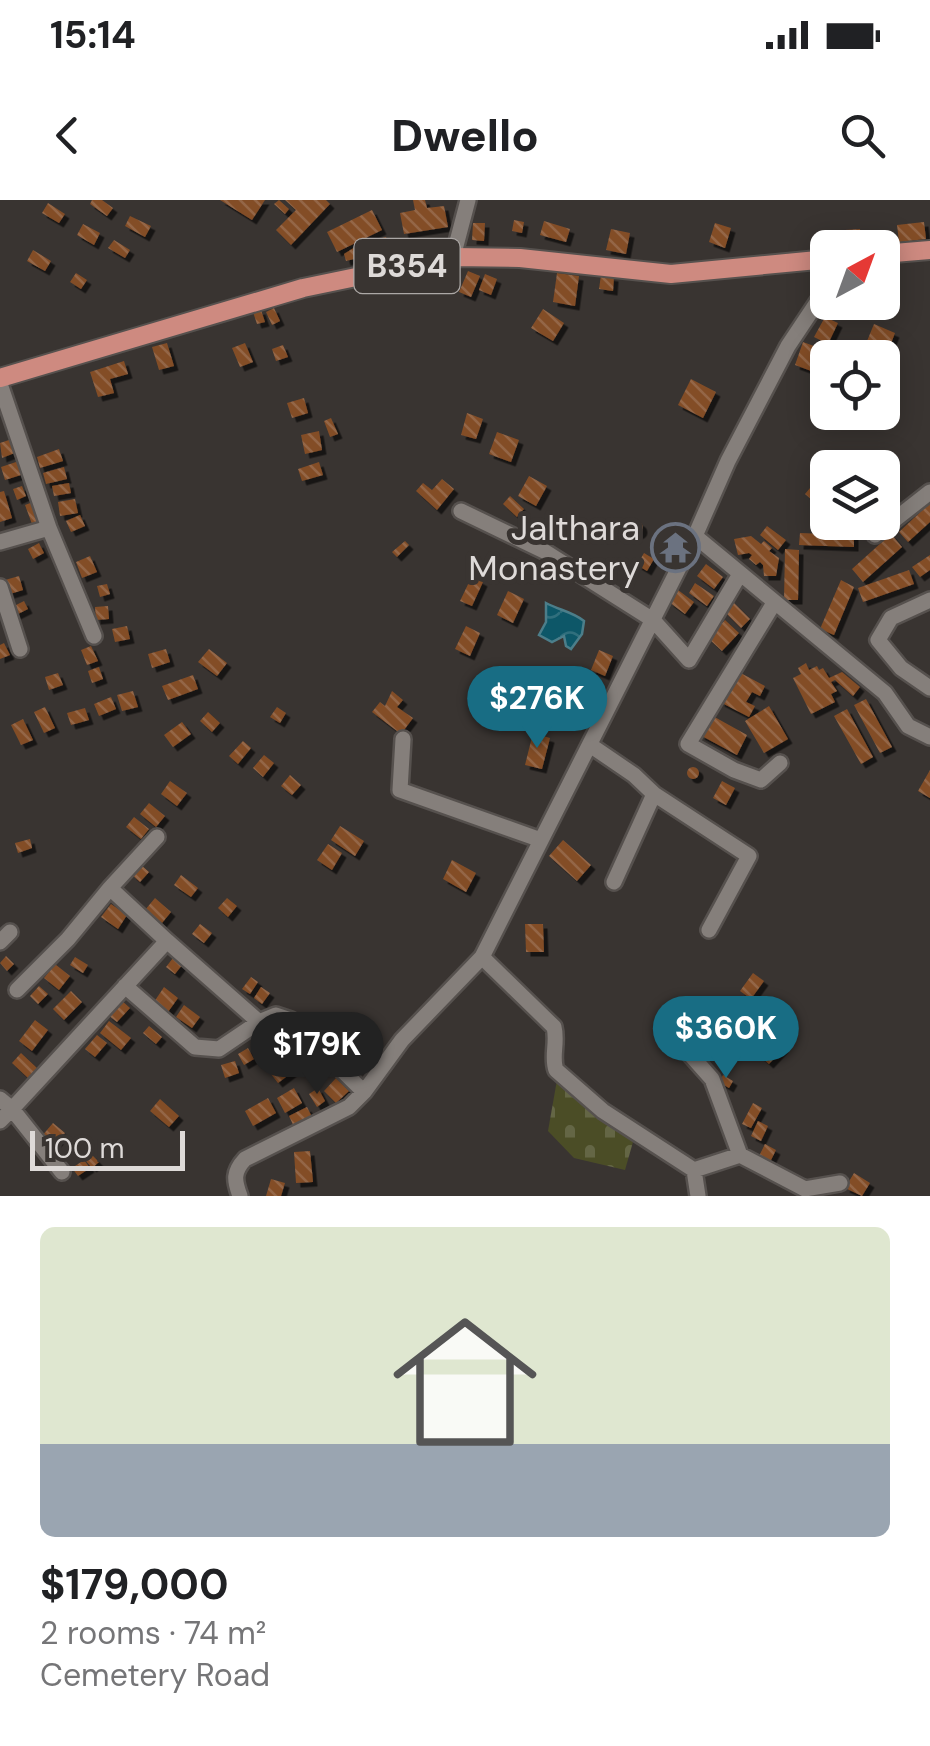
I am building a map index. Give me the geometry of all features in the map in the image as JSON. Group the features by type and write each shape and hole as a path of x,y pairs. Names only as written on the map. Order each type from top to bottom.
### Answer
{"main road":[{"path":"900,252 930,250"},
{"name":"B354","path":"0,381 303,288 454,257 520,258 671,274 810,261"}],"street":[{"path":"454,257 468,200"},
{"path":"240,1196 234,1180 236,1169 245,1159 349,1107 402,1040 482,957 695,536 728,461 788,346 810,313"},
{"path":"0,381 49,528 94,636"},
{"path":"900,515 930,492"},
{"path":"461,511 544,551 653,620 689,660 740,574"},
{"path":"0,542 49,528"},
{"path":"695,536 886,693 908,726 930,738"},
{"path":"0,587 20,650"},
{"path":"930,600 891,618 878,640 900,668 930,688"},
{"path":"774,604 688,744 761,780 780,763"},
{"path":"403,739 400,790 540,840"},
{"path":"590,745 654,794 750,856 709,930"},
{"path":"614,882 654,794"},
{"path":"17,990 157,838"},
{"path":"110,888 260,1022"},
{"path":"62,1172 4,1110 166,941"},
{"path":"482,957 554,1027 558,1041 553,1064 556,1070 603,1110 694,1170 698,1196"},
{"path":"125,986 195,1047 220,1048 276,1015 292,1020 364,1092"},
{"path":"688,1052 712,1079 740,1155 809,1193 840,1183"},
{"path":"694,1170 740,1155"}],"green space":[{"path":"557,1080 635,1135 625,1170 574,1158 548,1131"}],"water":[{"path":"546,603 584,621 582,634 571,649 564,636 552,642 539,635 546,622"}],"building":[{"path":"92,200 102,200 113,208 107,216 90,204"},
{"path":"220,200 265,200 252,220"},
{"path":"279,200 289,209 285,214 274,204"},
{"path":"285,200 326,200 330,204 291,245 276,230 296,210"},
{"path":"413,200 425,200 427,208 444,206 448,227 404,234 400,213 415,210"},
{"path":"48,203 65,214 59,223 42,213"},
{"path":"372,210 382,230 337,252 327,232"},
{"path":"130,216 151,226 145,237 125,226"},
{"path":"514,220 524,222 522,233 512,231"},
{"path":"544,221 570,229 566,242 540,235"},
{"path":"924,222 926,239 900,242 897,225"},
{"path":"473,223 485,223 484,241 472,240"},
{"path":"715,223 731,228 725,248 709,242"},
{"path":"83,224 100,233 94,245 77,235"},
{"path":"611,229 630,233 626,254 606,250"},
{"path":"386,237 390,250 346,261 344,254 360,244"},
{"path":"114,240 130,250 125,258 108,248"},
{"path":"33,250 51,261 45,271 27,261"},
{"path":"468,271 480,276 471,297 459,292"},
{"path":"76,273 87,280 81,289 70,282"},
{"path":"557,273 579,276 575,306 553,302"},
{"path":"485,274 497,279 491,295 479,290"},
{"path":"601,275 614,277 613,291 599,289"},
{"path":"274,308 280,321 272,325 266,312"},
{"path":"543,309 564,323 553,341 531,328"},
{"path":"261,310 265,322 257,324 253,312"},
{"path":"823,320 838,323 830,340 814,337"},
{"path":"874,324 895,333 892,340 867,340"},
{"path":"803,342 810,345 810,371 795,365"},
{"path":"167,343 174,366 159,370 152,347"},
{"path":"245,343 253,362 240,367 232,348"},
{"path":"283,345 288,357 276,361 272,349"},
{"path":"124,361 128,374 110,379 114,393 98,397 90,372"},
{"path":"691,379 716,392 703,418 678,405"},
{"path":"304,398 308,413 292,418 287,403"},
{"path":"467,413 483,419 476,439 461,435"},
{"path":"331,418 338,434 330,437 324,421"},
{"path":"319,431 322,450 305,454 301,435"},
{"path":"497,432 519,440 511,462 489,454"},
{"path":"12,439 17,452 2,458 0,443"},
{"path":"59,449 63,461 40,468 37,457"},
{"path":"19,461 24,474 5,480 1,467"},
{"path":"319,462 323,475 302,481 298,469"},
{"path":"64,467 67,479 46,484 43,473"},
{"path":"529,476 547,486 536,506 518,496"},
{"path":"442,479 454,489 437,510 416,491 423,483 432,490"},
{"path":"69,483 71,493 54,496 52,486"},
{"path":"22,486 26,496 17,500 13,489"},
{"path":"4,491 12,518 0,522 0,492"},
{"path":"510,496 524,509 517,517 503,504"},
{"path":"75,499 78,513 60,516 58,502"},
{"path":"33,502 40,520 32,524 25,505"},
{"path":"930,503 930,522 908,542 900,531"},
{"path":"80,515 85,526 71,532 66,521"},
{"path":"636,521 643,528 636,535 629,528"},
{"path":"767,526 786,540 778,550 760,535"},
{"path":"800,533 810,533 810,540 854,540 854,547 799,545"},
{"path":"751,536 761,544 764,541 779,558 776,576 764,576 763,565 749,559 749,553 738,555 734,539"},
{"path":"884,540 896,540 902,547 863,582 852,569"},
{"path":"405,541 409,545 397,557 392,552"},
{"path":"39,543 44,553 33,559 28,549"},
{"path":"785,549 799,550 798,600 784,600"},
{"path":"644,553 654,559 647,571 637,565"},
{"path":"930,555 930,570 920,577 912,567"},
{"path":"90,556 97,572 82,578 76,562"},
{"path":"706,564 723,577 714,589 697,576"},
{"path":"909,570 914,584 863,602 858,588"},
{"path":"19,576 23,590 10,594 5,580"},
{"path":"472,576 483,582 472,606 460,601"},
{"path":"841,580 854,587 834,635 820,629"},
{"path":"695,583 714,596 707,606 689,593"},
{"path":"107,584 110,594 100,597 97,586"},
{"path":"678,590 694,602 685,614 669,602"},
{"path":"508,591 524,599 513,623 497,615"},
{"path":"24,601 28,609 14,616 10,608"},
{"path":"734,603 750,619 741,628 725,612"},
{"path":"108,606 109,619 96,620 95,607"},
{"path":"725,620 739,633 722,651 708,638"},
{"path":"127,626 130,639 115,642 112,629"},
{"path":"466,626 480,633 470,656 455,649"},
{"path":"4,643 10,655 0,659 0,645"},
{"path":"91,646 98,661 87,665 81,650"},
{"path":"166,649 170,662 152,668 148,654"},
{"path":"209,649 227,663 217,676 198,662"},
{"path":"599,650 613,656 605,676 591,670"},
{"path":"806,663 809,670 823,668 829,678 842,672 860,687 853,696 835,680 831,682 837,691 831,694 835,702 811,714 793,678 801,674 798,668"},
{"path":"99,667 103,679 92,683 88,671"},
{"path":"735,670 765,686 760,696 752,692 746,702 755,706 749,717 720,702"},
{"path":"58,673 63,685 49,690 45,677"},
{"path":"193,675 198,689 168,700 162,686"},
{"path":"565,685 583,693 572,717 554,709"},
{"path":"133,691 138,707 122,711 117,695"},
{"path":"392,691 403,700 397,707 413,718 401,734 372,712 380,702 385,706"},
{"path":"111,697 116,709 99,716 94,704"},
{"path":"866,699 892,747 880,753 854,705"},
{"path":"769,706 788,739 764,753 745,721"},
{"path":"45,707 55,728 44,733 34,712"},
{"path":"277,707 286,713 280,723 270,717"},
{"path":"85,708 89,720 71,725 67,713"},
{"path":"847,709 873,757 861,764 834,716"},
{"path":"208,712 220,723 212,732 200,721"},
{"path":"711,715 747,735 737,755 700,735"},
{"path":"23,719 33,740 21,745 11,725"},
{"path":"182,722 191,734 173,747 164,735"},
{"path":"533,733 550,738 542,769 525,765"},
{"path":"243,741 251,748 238,764 229,756"},
{"path":"264,755 274,763 263,777 253,768"},
{"path":"688,768 698,768 698,778 688,778"},
{"path":"930,770 930,798 918,791"},
{"path":"290,775 301,785 292,795 281,786"},
{"path":"170,781 187,793 177,806 161,794"},
{"path":"722,781 735,788 726,805 713,798"},
{"path":"149,803 165,816 156,827 140,814"},
{"path":"134,817 149,829 141,839 126,827"},
{"path":"340,826 364,841 355,856 331,840"},
{"path":"30,839 32,848 18,853 15,843"},
{"path":"563,840 591,865 577,881 549,856"},
{"path":"328,844 342,853 332,870 317,860"},
{"path":"452,860 476,873 466,892 443,879"},
{"path":"141,865 149,872 140,882 132,875"},
{"path":"181,875 198,888 191,897 174,885"},
{"path":"155,898 171,912 162,923 145,910"},
{"path":"227,898 237,906 228,917 218,908"},
{"path":"111,904 127,915 118,929 101,917"},
{"path":"200,924 212,933 204,943 192,934"},
{"path":"525,924 543,924 544,952 526,952"},
{"path":"6,956 14,964 7,971 0,963"},
{"path":"75,957 88,965 83,973 70,965"},
{"path":"173,958 182,965 175,974 166,967"},
{"path":"55,964 70,976 59,990 44,978"},
{"path":"753,973 764,981 751,999 740,991"},
{"path":"251,977 258,982 250,994 242,989"},
{"path":"39,986 48,994 38,1004 30,996"},
{"path":"164,987 178,998 168,1012 154,1002"},
{"path":"261,987 270,993 262,1004 254,998"},
{"path":"71,991 82,1002 64,1020 53,1009"},
{"path":"121,1000 130,1008 117,1022 108,1015"},
{"path":"184,1005 200,1017 192,1028 176,1017"},
{"path":"718,1007 736,1022 727,1033 709,1018"},
{"path":"35,1020 48,1030 32,1051 19,1041"},
{"path":"109,1021 131,1038 121,1050 100,1033"},
{"path":"149,1026 162,1037 156,1044 143,1033"},
{"path":"284,1026 289,1037 278,1042 273,1031"},
{"path":"768,1034 784,1048 769,1064 753,1050"},
{"path":"97,1035 107,1043 95,1057 85,1049"},
{"path":"271,1042 276,1053 266,1057 262,1046"},
{"path":"248,1048 254,1059 244,1065 238,1054"},
{"path":"21,1053 37,1068 28,1078 12,1063"},
{"path":"235,1061 239,1073 225,1078 221,1065"},
{"path":"287,1062 294,1071 278,1083 271,1074"},
{"path":"723,1075 733,1081 729,1088 719,1082"},
{"path":"336,1078 349,1091 336,1103 324,1091"},
{"path":"294,1088 302,1103 285,1113 277,1098"},
{"path":"318,1088 325,1101 317,1107 309,1094"},
{"path":"268,1098 276,1113 253,1126 245,1111"},
{"path":"160,1099 179,1116 169,1127 150,1111"},
{"path":"753,1103 762,1108 751,1128 742,1124"},
{"path":"307,1107 313,1119 295,1129 289,1116"},
{"path":"758,1121 768,1126 761,1141 751,1136"},
{"path":"53,1123 65,1133 53,1147 41,1137"},
{"path":"765,1144 776,1150 769,1164 758,1158"},
{"path":"310,1151 313,1182 296,1183 294,1152"},
{"path":"91,1154 99,1162 92,1168 85,1160"},
{"path":"84,1160 90,1168 78,1176 72,1168"},
{"path":"854,1173 870,1183 862,1196 845,1188"},
{"path":"271,1179 285,1183 281,1196 266,1196"}],"place":[{"name":"Jalthara Monastery","path":"675,548"}]}
